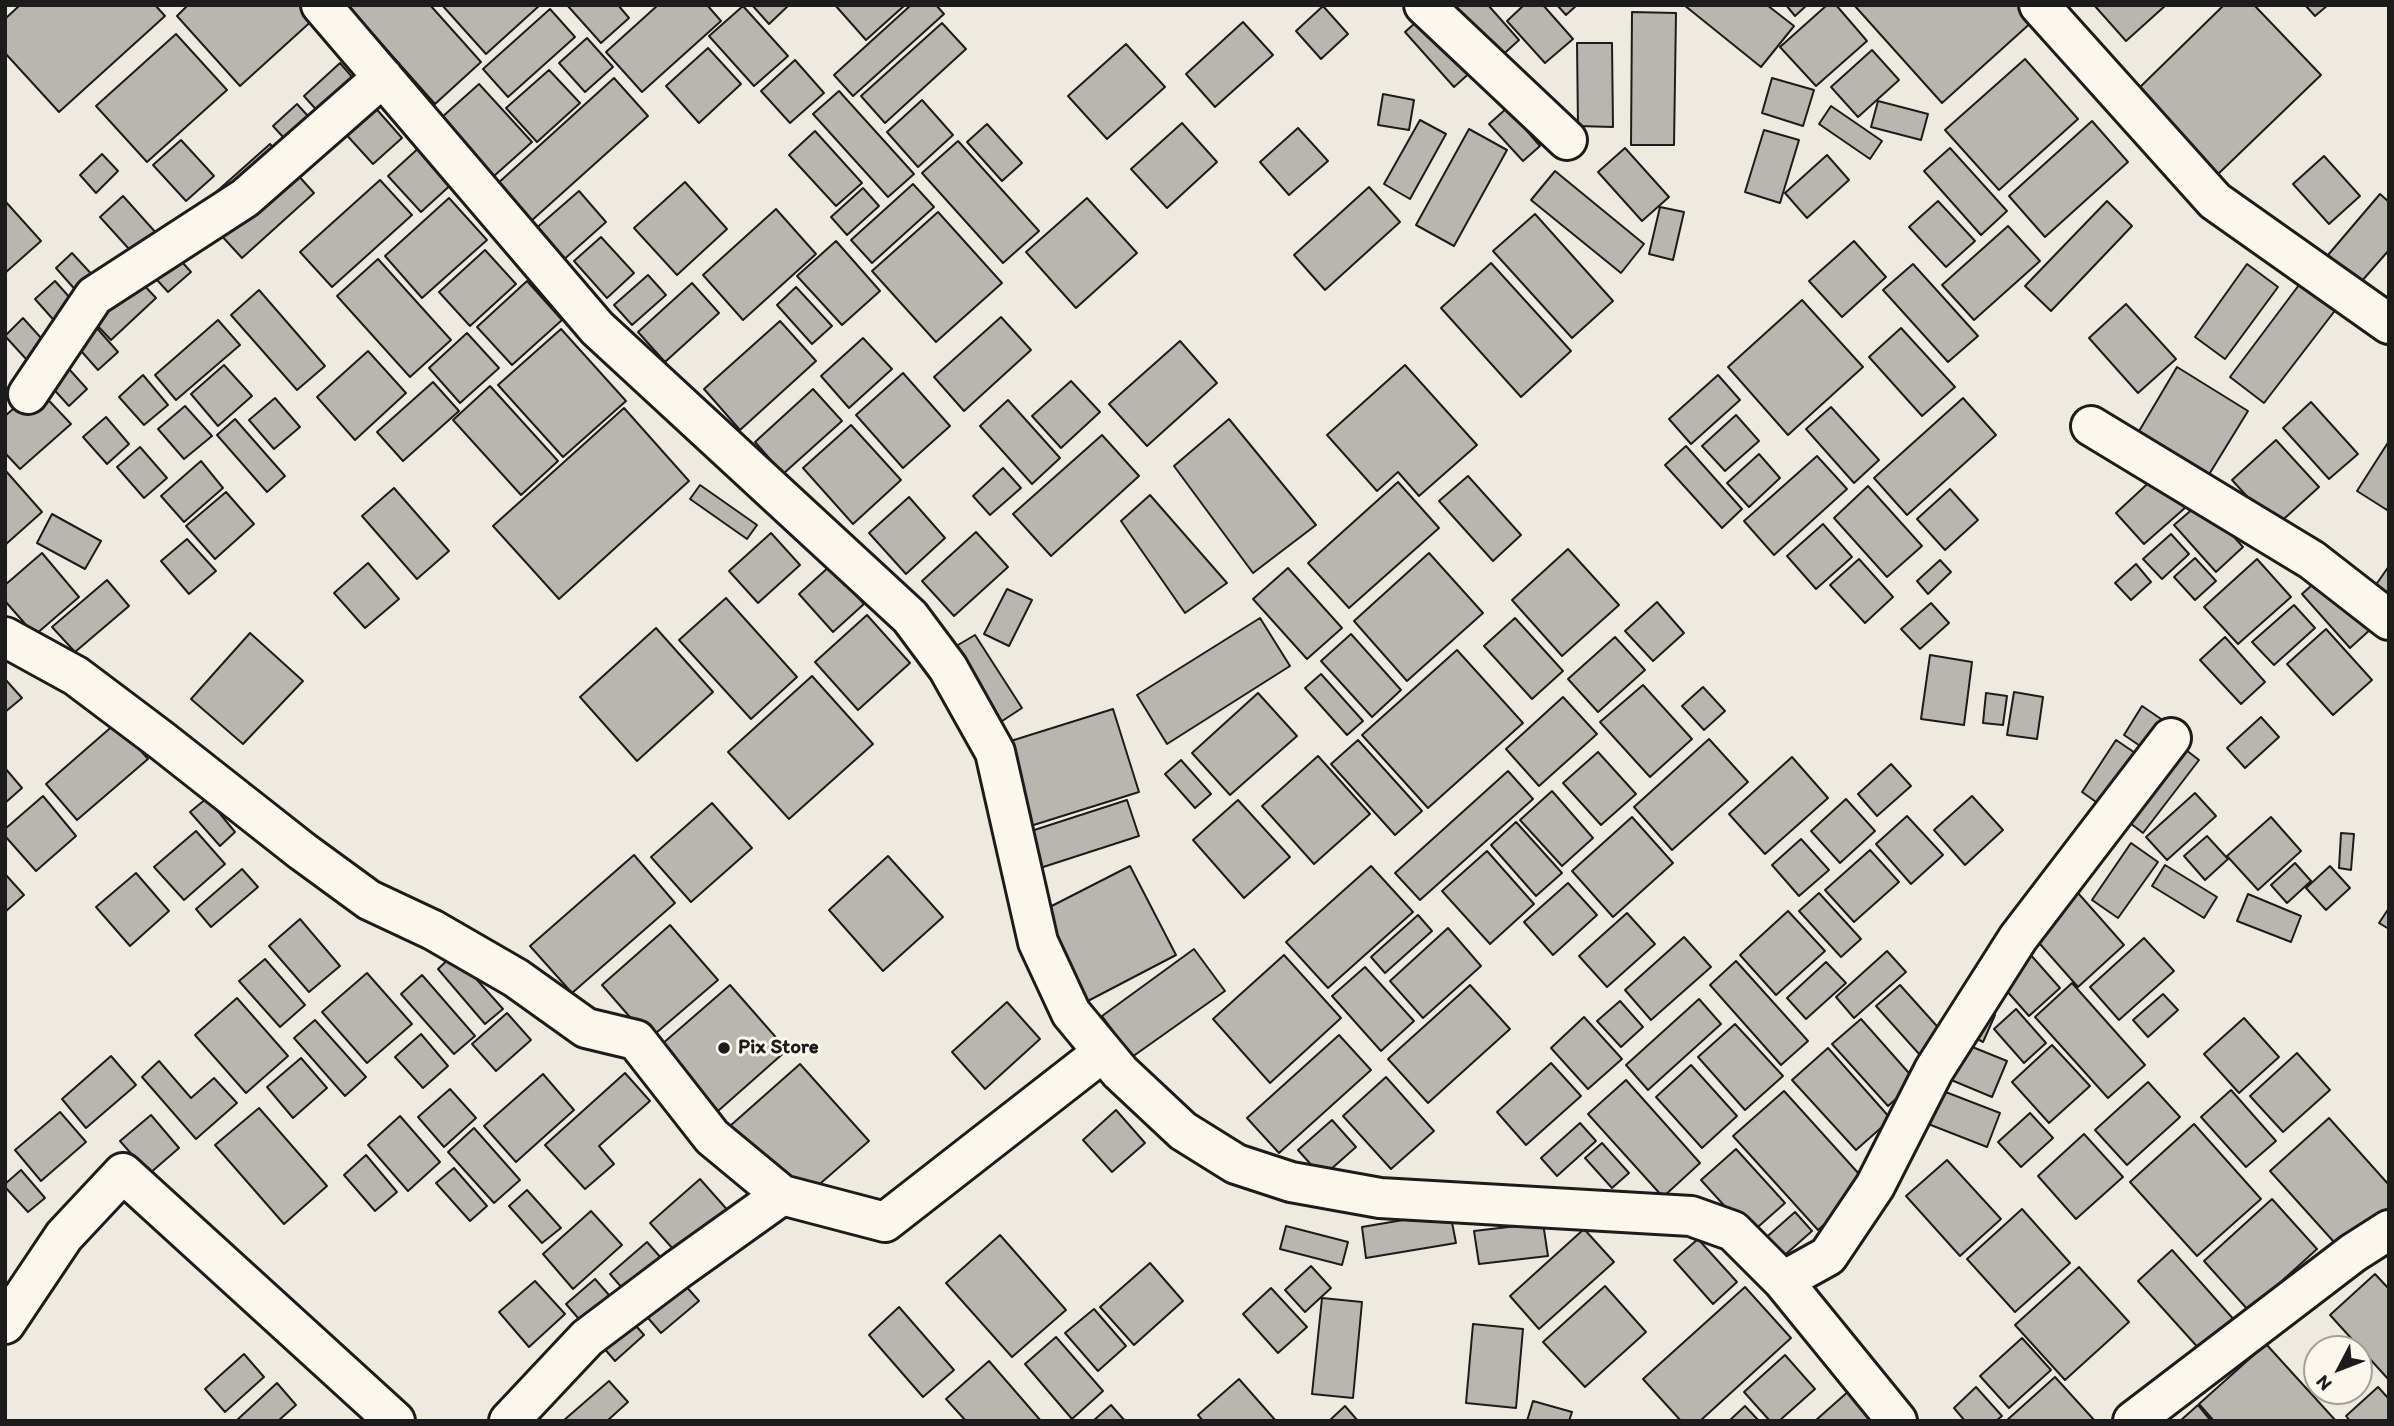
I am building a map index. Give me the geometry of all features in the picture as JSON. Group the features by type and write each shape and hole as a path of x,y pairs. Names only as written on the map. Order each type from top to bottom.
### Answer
{"street":[{"path":"321,5 597,328 910,617 940,657 995,752 1038,942 1071,1013 1120,1072 1184,1131 1236,1164 1291,1182 1380,1198 1691,1216 1733,1231 1783,1281 1897,1421"},
{"path":"1424,5 1567,140"},
{"path":"2039,5 2215,201 2389,324"},
{"path":"28,394 93,296 245,198 383,77"},
{"path":"2091,426 2312,559 2389,620"},
{"path":"5,637 76,676 369,900 433,930 516,978 586,1028 636,1040 712,1137 782,1195 885,1222 1103,1052"},
{"path":"1783,1281 1828,1256 1875,1186 1934,1070 2018,938 2171,738"},
{"path":"5,1324 64,1236 123,1174 395,1421"},
{"path":"509,1421 587,1338 782,1195"},
{"path":"2133,1421 2353,1253 2389,1230"}],"building":[{"path":"20,5 155,5 165,16 59,112 5,53 5,19"},
{"path":"188,5 305,5 316,17 240,86 177,16"},
{"path":"347,5 430,5 481,62 435,104"},
{"path":"442,5 540,5 486,54"},
{"path":"567,5 618,5 629,18 601,43"},
{"path":"658,5 707,5 721,21 642,92 606,52"},
{"path":"752,5 789,5 769,24"},
{"path":"835,5 905,5 866,40"},
{"path":"911,5 936,5 944,14 853,96 834,75"},
{"path":"1446,5 1488,5 1519,40 1496,61"},
{"path":"1524,5 1543,5 1573,39 1545,63 1507,21"},
{"path":"1557,5 1577,5 1566,15"},
{"path":"1684,5 1767,5 1794,26 1761,67"},
{"path":"1786,5 1807,5 1795,16"},
{"path":"1827,5 1836,5 1867,41 1816,86 1780,47"},
{"path":"1854,5 2025,5 2034,20 1942,103"},
{"path":"2094,5 2166,5 2126,41"},
{"path":"2224,5 2254,5 2321,75 2216,176 2135,92"},
{"path":"2305,5 2328,5 2315,16"},
{"path":"743,6 788,56 754,86 709,36"},
{"path":"1323,6 1348,34 1321,59 1296,31"},
{"path":"550,9 575,37 508,97 483,69"},
{"path":"1632,12 1676,13 1674,145 1631,145"},
{"path":"1424,15 1473,70 1454,87 1405,32"},
{"path":"1243,22 1273,55 1215,107 1186,74"},
{"path":"942,23 966,49 885,123 861,96"},
{"path":"176,34 227,90 147,162 96,106"},
{"path":"587,38 613,67 585,92 559,63"},
{"path":"1577,43 1612,43 1613,127 1578,126"},
{"path":"1126,44 1165,87 1107,139 1068,96"},
{"path":"708,48 741,84 699,123 666,86"},
{"path":"1872,50 1899,80 1858,117 1831,87"},
{"path":"2025,59 2078,119 1999,190 1945,130"},
{"path":"795,60 824,93 790,123 761,91"},
{"path":"340,63 365,92 329,124 304,96"},
{"path":"549,70 580,103 537,142 506,108"},
{"path":"614,78 648,116 530,222 496,185"},
{"path":"1772,78 1814,90 1803,126 1762,113"},
{"path":"479,84 532,142 494,176 441,118"},
{"path":"839,91 914,174 888,197 813,114"},
{"path":"1383,94 1414,100 1409,130 1378,125"},
{"path":"922,100 953,135 918,167 887,132"},
{"path":"1878,101 1928,114 1921,140 1871,127"},
{"path":"297,104 328,138 304,160 273,126"},
{"path":"372,104 402,138 373,164 343,131"},
{"path":"1831,106 1882,141 1870,159 1819,124"},
{"path":"1507,108 1540,146 1523,161 1489,124"},
{"path":"1420,120 1446,134 1410,199 1384,184"},
{"path":"2092,121 2128,162 2045,237 2009,196"},
{"path":"1182,123 1217,162 1167,208 1131,169"},
{"path":"987,124 1022,163 1002,181 967,142"},
{"path":"1298,128 1328,161 1289,195 1260,162"},
{"path":"1469,129 1507,150 1454,246 1416,225"},
{"path":"1764,130 1799,140 1780,203 1745,192"},
{"path":"815,131 862,183 836,206 789,155"},
{"path":"181,140 214,176 186,201 153,165"},
{"path":"958,141 1039,231 1003,263 922,173"},
{"path":"270,144 314,193 242,258 197,209"},
{"path":"422,145 455,181 421,212 388,176"},
{"path":"1625,148 1669,197 1642,221 1598,172"},
{"path":"1950,148 2007,211 1981,235 1924,171"},
{"path":"102,154 118,171 96,193 80,175"},
{"path":"1827,155 1849,180 1807,218 1785,193"},
{"path":"2324,156 2360,196 2329,224 2293,184"},
{"path":"1555,171 1644,244 1621,273 1531,200"},
{"path":"380,180 412,215 332,287 300,252"},
{"path":"685,182 727,229 677,275 634,228"},
{"path":"913,184 934,207 872,263 851,240"},
{"path":"1369,187 1400,222 1325,290 1294,255"},
{"path":"863,188 879,206 847,235 831,217"},
{"path":"579,191 606,222 561,262 533,231"},
{"path":"2380,194 2389,202 2389,250 2361,282 2328,255"},
{"path":"123,196 191,272 168,292 100,217"},
{"path":"449,198 487,240 422,298 385,256"},
{"path":"1087,198 1137,253 1076,308 1026,252"},
{"path":"5,201 41,241 5,273"},
{"path":"1938,201 1975,241 1946,267 1909,227"},
{"path":"2107,201 2132,226 2051,311 2025,286"},
{"path":"1660,207 1684,212 1673,260 1649,254"},
{"path":"776,209 816,254 743,320 703,275"},
{"path":"938,212 1002,283 936,342 872,271"},
{"path":"1535,214 1613,301 1572,338 1493,251"},
{"path":"2008,226 2040,261 1974,320 1942,285"},
{"path":"601,237 634,273 607,298 574,261"},
{"path":"836,241 880,291 842,325 797,276"},
{"path":"1854,241 1886,277 1842,317 1809,281"},
{"path":"485,250 516,284 470,326 439,292"},
{"path":"72,253 96,279 79,294 56,268"},
{"path":"378,259 451,340 410,377 337,296"},
{"path":"1491,263 1571,351 1521,397 1441,308"},
{"path":"1913,264 1978,336 1948,362 1883,290"},
{"path":"2247,264 2278,287 2225,359 2195,337"},
{"path":"126,266 156,298 111,340 80,307"},
{"path":"648,275 666,295 632,325 614,305"},
{"path":"2305,277 2340,304 2264,403 2230,377"},
{"path":"55,281 118,352 98,370 35,299"},
{"path":"527,281 562,320 512,365 477,327"},
{"path":"692,283 719,313 665,362 638,332"},
{"path":"796,287 832,326 812,344 777,305"},
{"path":"259,290 325,366 297,390 231,315"},
{"path":"1802,300 1863,367 1788,435 1728,367"},
{"path":"2126,304 2176,359 2138,393 2089,338"},
{"path":"1001,317 1031,350 964,411 934,377"},
{"path":"23,318 87,389 69,406 5,336"},
{"path":"218,320 240,345 176,400 155,375"},
{"path":"780,321 816,361 740,430 704,389"},
{"path":"1901,328 1955,387 1922,416 1869,357"},
{"path":"561,329 626,401 563,457 498,385"},
{"path":"467,333 499,368 460,403 429,368"},
{"path":"863,338 892,369 849,408 821,376"},
{"path":"1180,341 1217,383 1147,446 1109,404"},
{"path":"368,351 406,393 355,440 317,397"},
{"path":"224,365 252,396 218,426 191,394"},
{"path":"1405,365 1477,445 1419,496 1398,472 1377,491 1327,435"},
{"path":"2177,367 2248,411 2205,481 2135,438"},
{"path":"903,373 950,426 903,468 856,415"},
{"path":"143,375 168,405 144,425 119,397"},
{"path":"1718,375 1740,400 1691,444 1669,419"},
{"path":"1071,381 1100,412 1061,448 1032,416"},
{"path":"433,382 459,411 403,461 377,432"},
{"path":"490,386 558,461 521,495 453,420"},
{"path":"37,388 71,424 20,469 5,453 5,416"},
{"path":"813,389 842,421 783,474 755,442"},
{"path":"275,398 300,427 274,449 249,420"},
{"path":"1963,398 1996,435 1907,515 1874,478"},
{"path":"1008,400 1060,458 1032,484 980,426"},
{"path":"2311,402 2358,454 2329,479 2283,428"},
{"path":"185,406 212,436 184,459 158,429"},
{"path":"1831,407 1879,460 1854,483 1806,429"},
{"path":"624,408 689,481 559,599 493,526"},
{"path":"1736,415 1759,441 1725,471 1702,446"},
{"path":"106,417 129,444 107,464 83,437"},
{"path":"235,419 285,476 267,492 217,435"},
{"path":"1229,419 1316,525 1253,573 1174,466"},
{"path":"851,425 901,480 853,524 803,468"},
{"path":"1102,435 1139,476 1051,556 1013,514"},
{"path":"2276,440 2319,487 2275,527 2232,480"},
{"path":"2389,441 2389,506 2387,510 2357,491"},
{"path":"1686,446 1742,509 1722,528 1665,465"},
{"path":"140,447 167,478 144,498 117,467"},
{"path":"1759,454 1780,478 1749,507 1727,483"},
{"path":"1817,456 1847,489 1774,555 1744,521"},
{"path":"201,461 223,488 184,522 161,496"},
{"path":"1003,468 1021,488 990,515 973,496"},
{"path":"5,470 42,512 5,545"},
{"path":"2157,475 2186,507 2144,544 2116,513"},
{"path":"1468,476 1521,535 1493,561 1439,501"},
{"path":"1398,482 1439,528 1349,608 1308,563"},
{"path":"700,485 757,525 747,539 690,499"},
{"path":"1868,486 1922,546 1887,577 1834,518"},
{"path":"394,488 449,551 417,579 362,516"},
{"path":"1950,489 1978,520 1945,550 1917,519"},
{"path":"226,492 254,524 215,559 186,526"},
{"path":"1150,495 1227,583 1185,613 1121,521"},
{"path":"909,497 945,538 906,574 869,533"},
{"path":"2202,501 2243,547 2216,572 2174,525"},
{"path":"52,514 101,541 85,569 37,543"},
{"path":"1823,524 1852,557 1816,589 1787,556"},
{"path":"976,532 1008,567 954,616 922,581"},
{"path":"771,533 800,565 758,603 729,571"},
{"path":"2171,534 2189,554 2162,579 2143,559"},
{"path":"187,539 216,571 189,594 161,561"},
{"path":"1568,549 1619,605 1562,656 1512,600"},
{"path":"42,553 79,597 35,635 5,601 5,585"},
{"path":"1429,553 1483,613 1407,681 1354,621"},
{"path":"2195,558 2216,581 2195,600 2174,577"},
{"path":"1859,559 1893,597 1865,623 1830,585"},
{"path":"2257,559 2291,597 2238,644 2204,607"},
{"path":"1940,560 1951,572 1928,594 1917,581"},
{"path":"368,563 399,599 365,628 334,593"},
{"path":"2136,564 2151,582 2131,600 2115,583"},
{"path":"830,566 864,604 833,632 799,594"},
{"path":"2389,566 2389,600 2373,589"},
{"path":"1288,568 1342,628 1307,659 1253,599"},
{"path":"2324,574 2372,628 2350,648 2302,594"},
{"path":"107,580 129,606 75,652 52,627"},
{"path":"1007,589 1032,600 1009,646 984,634"},
{"path":"726,598 797,677 751,719 679,640"},
{"path":"1657,602 1684,633 1653,661 1625,631"},
{"path":"1931,603 1949,623 1920,649 1901,629"},
{"path":"2294,605 2315,628 2274,665 2252,642"},
{"path":"867,615 910,663 858,710 815,662"},
{"path":"1260,618 1290,666 1167,744 1137,695"},
{"path":"1515,618 1563,671 1532,699 1484,646"},
{"path":"656,628 713,692 637,761 580,697"},
{"path":"2326,629 2372,680 2333,715 2287,664"},
{"path":"250,633 303,681 243,744 191,699"},
{"path":"1351,634 1401,690 1372,717 1321,661"},
{"path":"975,635 1022,708 993,727 946,652"},
{"path":"1615,637 1645,670 1598,712 1568,679"},
{"path":"2225,637 2265,682 2241,704 2200,660"},
{"path":"1457,650 1523,723 1428,808 1362,735"},
{"path":"1930,655 1972,662 1964,725 1921,719"},
{"path":"1321,674 1363,721 1347,735 1305,688"},
{"path":"812,676 873,744 789,819 728,752"},
{"path":"5,679 22,698 5,712"},
{"path":"1643,685 1692,739 1650,777 1600,722"},
{"path":"1703,687 1725,711 1704,730 1682,706"},
{"path":"2014,692 2043,697 2037,739 2007,735"},
{"path":"1258,693 1297,736 1230,795 1192,753"},
{"path":"1986,693 2007,696 2003,725 1983,723"},
{"path":"1563,697 1597,734 1539,786 1506,749"},
{"path":"2142,706 2167,723 2149,752 2124,735"},
{"path":"1113,709 1139,792 1024,828 998,745"},
{"path":"2261,717 2279,737 2245,768 2227,748"},
{"path":"116,723 148,759 77,820 46,784"},
{"path":"1709,739 1748,782 1672,850 1634,807"},
{"path":"1358,740 1422,811 1395,835 1331,764"},
{"path":"2116,740 2144,759 2109,811 2082,792"},
{"path":"2177,743 2199,760 2143,833 2121,816"},
{"path":"1598,752 1636,794 1601,825 1563,783"},
{"path":"1318,756 1370,814 1314,864 1262,806"},
{"path":"1792,757 1828,798 1765,854 1729,814"},
{"path":"1181,760 1211,794 1195,808 1165,774"},
{"path":"1891,764 1911,786 1877,816 1858,794"},
{"path":"5,768 22,788 5,803"},
{"path":"1508,771 1533,799 1420,900 1395,873"},
{"path":"1552,791 1593,838 1562,866 1520,820"},
{"path":"2195,793 2216,816 2167,860 2146,837"},
{"path":"43,796 76,836 36,871 5,836 5,829"},
{"path":"1972,796 2003,830 1965,865 1934,830"},
{"path":"207,798 235,832 220,846 190,812"},
{"path":"1846,799 1875,831 1840,863 1811,831"},
{"path":"1127,800 1139,836 1037,869 1025,833"},
{"path":"1238,800 1290,857 1244,898 1193,840"},
{"path":"712,803 752,848 691,902 651,857"},
{"path":"1907,816 1943,855 1911,884 1876,844"},
{"path":"1632,817 1673,863 1613,917 1572,871"},
{"path":"2271,817 2301,851 2258,890 2227,856"},
{"path":"1516,822 1562,873 1536,896 1491,845"},
{"path":"196,831 225,864 184,900 154,867"},
{"path":"2341,833 2354,834 2351,870 2339,868"},
{"path":"2207,836 2228,859 2205,880 2184,856"},
{"path":"1801,839 1829,870 1799,896 1772,865"},
{"path":"2131,843 2158,862 2118,918 2092,900"},
{"path":"1870,850 1899,882 1854,922 1825,890"},
{"path":"1487,851 1534,904 1490,944 1442,891"},
{"path":"634,855 675,903 572,993 530,946"},
{"path":"888,856 943,917 883,971 829,910"},
{"path":"2295,863 2311,881 2287,903 2271,885"},
{"path":"2165,865 2217,897 2204,918 2152,886"},
{"path":"1130,866 1176,955 1084,1003 1038,913"},
{"path":"1371,866 1413,912 1328,988 1286,942"},
{"path":"2330,866 2350,888 2326,910 2306,888"},
{"path":"242,869 258,887 211,927 196,909"},
{"path":"136,873 169,911 130,946 96,907"},
{"path":"5,874 24,895 5,912"},
{"path":"1568,883 1597,915 1553,955 1524,922"},
{"path":"1819,893 1861,939 1841,957 1799,911"},
{"path":"2078,893 2124,945 2078,987 2032,935"},
{"path":"2248,894 2301,916 2291,942 2237,921"},
{"path":"2389,908 2389,929 2379,923"},
{"path":"1788,911 1825,951 1776,995 1740,955"},
{"path":"1627,913 1655,944 1607,987 1579,956"},
{"path":"1418,915 1432,931 1385,973 1371,957"},
{"path":"300,919 340,966 309,992 269,946"},
{"path":"670,925 718,980 649,1039 602,985"},
{"path":"1448,928 1481,966 1423,1018 1390,981"},
{"path":"1684,937 1711,967 1651,1020 1625,990"},
{"path":"2144,938 2174,971 2119,1020 2090,987"},
{"path":"1194,949 1225,991 1132,1057 1102,1016"},
{"path":"1887,951 1906,972 1854,1018 1836,997"},
{"path":"2029,953 2060,988 2029,1016 1998,981"},
{"path":"454,954 503,1009 485,1024 438,969"},
{"path":"1284,955 1341,1018 1270,1083 1213,1019"},
{"path":"265,959 305,1005 280,1027 239,981"},
{"path":"1736,961 1808,1041 1781,1065 1710,985"},
{"path":"1826,962 1846,983 1806,1019 1787,998"},
{"path":"1365,967 1414,1021 1381,1051 1332,996"},
{"path":"367,973 412,1024 367,1063 322,1012"},
{"path":"422,975 475,1036 454,1054 401,994"},
{"path":"2072,983 2145,1065 2108,1098 2035,1017"},
{"name":"Pix Store","path":"730,985 787,1050 718,1111 661,1045"},
{"path":"1470,985 1510,1029 1428,1103 1388,1059"},
{"path":"1900,985 1944,1034 1920,1055 1876,1006"},
{"path":"2163,994 2178,1010 2148,1037 2133,1020"},
{"path":"237,998 288,1056 246,1093 195,1035"},
{"path":"1699,999 1721,1024 1648,1090 1626,1065"},
{"path":"1620,1001 1643,1027 1621,1047 1597,1021"},
{"path":"1007,1002 1040,1039 985,1089 952,1052"},
{"path":"1981,1008 1995,1015 1983,1042 1968,1034"},
{"path":"2016,1009 2046,1043 2024,1063 1994,1029"},
{"path":"507,1013 531,1040 496,1071 472,1044"},
{"path":"1584,1017 1622,1059 1588,1089 1551,1048"},
{"path":"2244,1018 2279,1057 2239,1093 2204,1054"},
{"path":"1861,1019 1916,1081 1888,1106 1832,1044"},
{"path":"315,1020 366,1077 345,1096 294,1038"},
{"path":"1735,1024 1783,1076 1745,1110 1698,1057"},
{"path":"421,1034 448,1066 423,1088 395,1057"},
{"path":"1339,1035 1371,1070 1279,1153 1247,1118"},
{"path":"1960,1042 2007,1061 1992,1097 1944,1077"},
{"path":"2052,1045 2090,1086 2049,1123 2012,1082"},
{"path":"1828,1048 1891,1119 1856,1150 1792,1080"},
{"path":"2297,1053 2330,1090 2283,1132 2250,1096"},
{"path":"111,1056 136,1085 86,1128 62,1099"},
{"path":"301,1058 327,1088 293,1118 267,1087"},
{"path":"159,1061 191,1098 214,1078 237,1103 196,1139 142,1077"},
{"path":"1551,1063 1581,1096 1526,1145 1497,1112"},
{"path":"800,1064 869,1141 798,1203 730,1126"},
{"path":"1691,1065 1737,1116 1702,1148 1656,1097"},
{"path":"625,1073 650,1101 599,1146 614,1164 585,1189 545,1145"},
{"path":"543,1074 574,1110 516,1162 484,1126"},
{"path":"1386,1077 1434,1131 1391,1169 1343,1116"},
{"path":"1626,1080 1700,1163 1663,1197 1588,1114"},
{"path":"2148,1082 2180,1117 2127,1165 2095,1130"},
{"path":"1930,1086 2000,1113 1987,1147 1918,1120"},
{"path":"450,1089 476,1118 444,1147 418,1117"},
{"path":"2231,1090 2276,1141 2246,1167 2201,1117"},
{"path":"1784,1091 1869,1185 1818,1230 1733,1136"},
{"path":"259,1108 327,1186 284,1224 215,1145"},
{"path":"1116,1110 1145,1143 1112,1172 1083,1140"},
{"path":"60,1112 86,1142 41,1181 15,1150"},
{"path":"2030,1113 2053,1138 2021,1167 1998,1142"},
{"path":"151,1115 179,1148 149,1174 120,1141"},
{"path":"400,1116 440,1162 408,1191 368,1145"},
{"path":"2329,1118 2389,1185 2389,1210 2343,1252 2270,1171"},
{"path":"1332,1120 1356,1147 1322,1177 1298,1150"},
{"path":"1580,1123 1596,1141 1557,1176 1541,1158"},
{"path":"2194,1124 2261,1199 2197,1256 2130,1182"},
{"path":"474,1128 520,1180 494,1203 448,1152"},
{"path":"2084,1134 2123,1177 2076,1219 2038,1176"},
{"path":"1602,1143 1629,1173 1612,1188 1585,1158"},
{"path":"1736,1149 1785,1203 1750,1234 1701,1180"},
{"path":"366,1155 397,1192 375,1211 344,1175"},
{"path":"1947,1160 2001,1219 1960,1256 1906,1196"},
{"path":"454,1168 487,1206 470,1221 436,1183"},
{"path":"21,1170 45,1198 28,1212 5,1187"},
{"path":"700,1179 731,1214 681,1258 650,1223"},
{"path":"527,1190 561,1228 542,1243 509,1206"},
{"path":"2272,1199 2317,1249 2249,1311 2204,1261"},
{"path":"2022,1209 2070,1263 2015,1312 1967,1259"},
{"path":"591,1211 622,1245 573,1289 543,1254"},
{"path":"1450,1212 1456,1243 1366,1258 1362,1227"},
{"path":"1795,1212 1812,1231 1778,1261 1761,1242"},
{"path":"1543,1223 1548,1256 1479,1264 1474,1231"},
{"path":"1286,1226 1348,1242 1342,1265 1280,1249"},
{"path":"1584,1229 1614,1262 1539,1329 1510,1296"},
{"path":"1000,1235 1066,1310 1012,1357 946,1283"},
{"path":"1698,1239 1737,1282 1713,1304 1674,1260"},
{"path":"647,1242 699,1301 661,1333 610,1274"},
{"path":"2172,1250 2236,1322 2202,1352 2138,1281"},
{"path":"1150,1263 1183,1301 1134,1345 1100,1307"},
{"path":"1311,1266 1331,1288 1305,1312 1285,1290"},
{"path":"2079,1267 2129,1322 2065,1380 2015,1325"},
{"path":"2375,1274 2389,1289 2389,1380 2373,1362 2373,1335 2348,1335 2330,1315"},
{"path":"595,1279 644,1335 615,1361 566,1304"},
{"path":"535,1281 565,1314 529,1347 499,1312"},
{"path":"1605,1286 1646,1332 1585,1387 1543,1342"},
{"path":"1745,1287 1791,1338 1700,1421 1681,1421 1643,1379"},
{"path":"1271,1288 1307,1327 1278,1353 1243,1314"},
{"path":"1322,1298 1362,1302 1353,1398 1312,1394"},
{"path":"899,1307 954,1370 923,1397 869,1335"},
{"path":"1094,1309 1126,1346 1098,1371 1065,1333"},
{"path":"1473,1324 1523,1329 1516,1408 1466,1403"},
{"path":"1056,1337 1103,1391 1072,1419 1025,1364"},
{"path":"2022,1338 2051,1370 2009,1408 1980,1376"},
{"path":"2266,1344 2303,1385 2303,1405 2321,1405 2336,1421 2214,1421 2199,1404"},
{"path":"244,1354 264,1377 225,1412 205,1389"},
{"path":"1785,1355 1815,1389 1779,1421 1770,1421 1744,1392"},
{"path":"989,1361 1041,1421 966,1421 946,1399"},
{"path":"2055,1377 2095,1421 2006,1421"},
{"path":"1239,1379 1276,1421 1203,1421 1198,1415"},
{"path":"609,1381 628,1402 607,1421 563,1421"},
{"path":"277,1383 296,1405 278,1421 236,1421"},
{"path":"1976,1387 2002,1416 1996,1421 1965,1421 1954,1408"},
{"path":"2378,1387 2389,1399 2389,1421 2350,1421 2346,1416 2358,1405 2373,1405 2373,1392"},
{"path":"1851,1389 1880,1421 1815,1421"},
{"path":"1533,1401 1572,1412 1569,1421 1527,1421"},
{"path":"1111,1405 1125,1421 1093,1421"},
{"path":"2198,1405 2211,1421 2180,1421"},
{"path":"1345,1406 1358,1421 1329,1421"},
{"path":"1745,1406 1759,1421 1729,1421"}],"place":[{"name":"Pix Store","path":"724,1048"}]}
